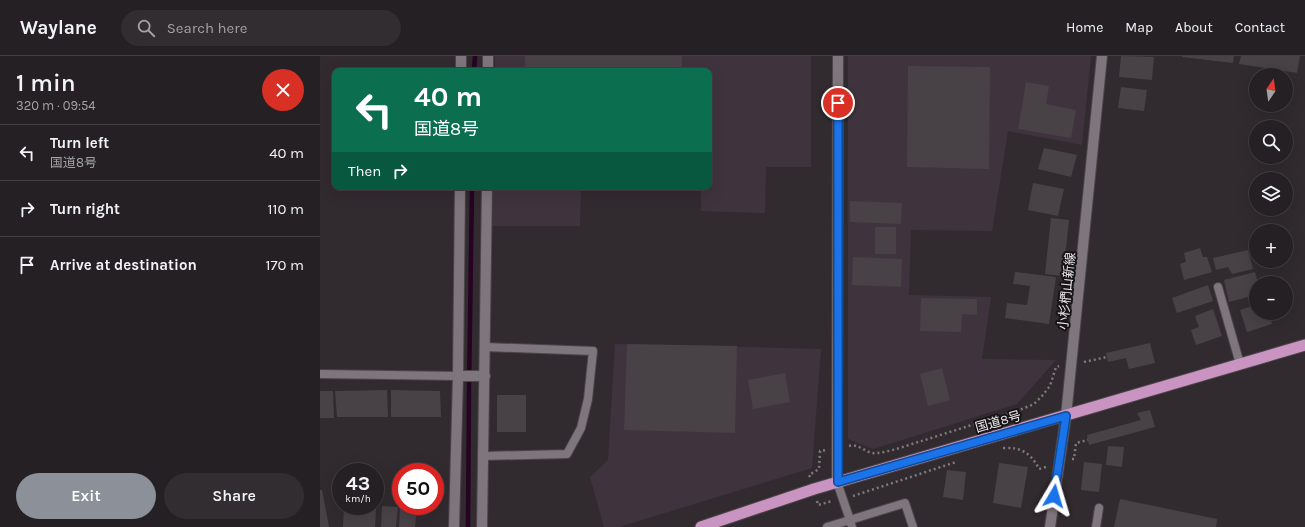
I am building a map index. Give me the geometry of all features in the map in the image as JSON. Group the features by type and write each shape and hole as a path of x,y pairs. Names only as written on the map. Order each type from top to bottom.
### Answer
{"highway":[{"name":"国道8号","path":"701,527 714,525 814,489 1305,345"}],"street":[{"path":"461,56 461,68"},
{"path":"488,56 488,68"},
{"path":"838,56 838,482"},
{"name":"小杉椚山新線","path":"1050,527 1072,364 1102,56"},
{"path":"454,527 458,376 460,190"},
{"path":"482,527 487,190"},
{"path":"458,376 485,376"}],"lane":[{"path":"1218,287 1240,364"},
{"path":"484,456 567,454 580,428 588,399 593,351 485,348"},
{"path":"320,374 458,376"},
{"path":"838,482 851,523"},
{"path":"827,527 851,523 905,503 912,527"},
{"path":"1096,527 1099,508"}],"path":[{"path":"839,500 818,505 809,474 819,469 820,451 853,445 861,447 867,452 876,454 1017,411 1034,404 1042,396 1050,386 1056,367 1107,358"},
{"path":"999,448 1012,448 1022,451 1034,458 1039,469 1074,459 1076,443 1088,440"},
{"path":"852,496 961,460"}],"shaded area":[{"path":"495,56 811,56 811,167 766,167 765,213 701,211 701,190 712,190 712,68 495,68"},
{"path":"848,56 1091,56 1082,145 1008,131 992,231 911,230 909,295 991,297 982,359 1056,360 1017,404 873,449 848,439"},
{"path":"493,190 581,190 580,226 493,226"},
{"path":"615,344 821,349 812,468 619,527 604,527 590,477 608,460"}],"building":[{"path":"525,56 682,56 682,68 525,68"},
{"path":"1121,56 1154,57 1152,80 1119,77"},
{"path":"1182,56 1234,56 1233,63"},
{"path":"1241,56 1300,56 1297,73 1293,72 1293,68 1265,68 1239,64"},
{"path":"908,66 990,67 989,169 907,167"},
{"path":"1026,82 1049,86 1046,104 1076,110 1071,138 1018,129"},
{"path":"1121,87 1147,90 1144,111 1118,108"},
{"path":"1044,148 1077,155 1071,177 1038,169"},
{"path":"1033,183 1064,189 1058,216 1028,210"},
{"path":"850,201 902,203 901,224 850,222"},
{"path":"1051,218 1069,220 1063,276 1045,274"},
{"path":"875,227 896,227 896,254 875,254"},
{"path":"1200,248 1203,257 1207,257 1212,272 1184,280 1180,264 1186,262 1184,253"},
{"path":"1248,250 1249,268 1253,269 1232,274 1228,267 1216,270 1213,258"},
{"path":"853,257 902,259 901,287 852,285"},
{"path":"1015,272 1056,277 1049,324 1005,318 1007,303 1027,305 1030,286 1013,284"},
{"path":"1255,272 1256,276 1249,276 1249,297 1229,302 1224,280"},
{"path":"1208,285 1213,301 1177,313 1172,298"},
{"path":"921,298 977,299 977,315 962,314 961,332 920,331"},
{"path":"1249,307 1249,320 1271,320 1272,324 1247,332 1240,310"},
{"path":"1213,309 1222,336 1196,345 1191,330 1199,327 1195,316"},
{"path":"1150,343 1155,363 1129,369 1126,358 1108,362 1106,353"},
{"path":"627,344 737,346 735,433 624,430"},
{"path":"942,368 950,400 928,406 920,374"},
{"path":"785,373 790,402 753,409 748,380"},
{"path":"387,390 388,417 337,417 335,391"},
{"path":"391,390 440,391 441,417 391,417"},
{"path":"320,391 333,391 334,418 320,418"},
{"path":"497,395 526,395 526,432 497,432"},
{"path":"1150,410 1155,427 1089,445 1087,435 1141,420 1137,413"},
{"path":"1108,446 1124,447 1122,467 1106,465"},
{"path":"1084,462 1102,464 1099,492 1081,490"},
{"path":"999,463 1028,467 1021,508 993,503"},
{"path":"947,470 966,472 963,500 943,497"},
{"path":"320,490 322,490 329,527 320,527"},
{"path":"1120,499 1217,519 1216,527 1114,527"},
{"path":"384,506 392,507 392,515 397,515 396,527 381,527 382,515 384,515"},
{"path":"344,515 376,515 375,527 343,527"},
{"path":"400,515 416,515 415,527 399,527"}],"waterway":[{"path":"474,68 475,56"},
{"path":"468,527 472,190"}],"route":[{"path":"838,103 838,482 1066,416 1054,496"}]}
